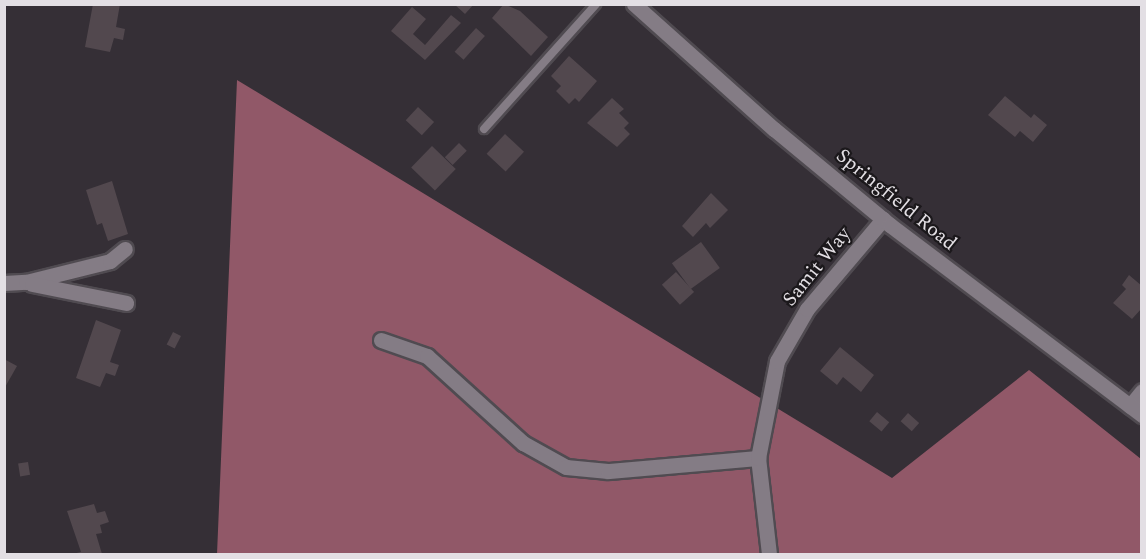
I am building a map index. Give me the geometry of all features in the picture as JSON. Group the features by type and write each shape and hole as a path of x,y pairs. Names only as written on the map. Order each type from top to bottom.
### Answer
{"street":[{"name":"Springfield Road","path":"634,4 774,129 883,219 1136,410"},
{"name":"Samit Way","path":"769,555 758,458 777,361 807,309 883,219"},
{"path":"4,283 26,282 110,261 124,249"},
{"path":"26,282 126,303"},
{"path":"381,340 427,356 523,443 566,467 608,471 758,458"},
{"path":"1136,410 1142,391"}],"lane":[{"path":"484,129 596,4"}],"shaded area":[{"path":"237,80 892,478 1029,370 1141,459 1141,554 217,554"}],"building":[{"path":"93,4 120,4 116,27 125,29 123,40 114,38 110,52 85,47"},
{"path":"454,4 474,4 465,14"},
{"path":"504,4 520,11 548,37 531,56 492,18"},
{"path":"412,7 426,19 413,34 425,45 451,15 461,23 425,60 391,31"},
{"path":"476,28 485,36 464,60 455,52"},
{"path":"569,56 597,81 579,102 575,98 569,104 556,91 561,86 551,76"},
{"path":"1005,96 1031,118 1034,114 1047,125 1033,142 1020,131 1015,137 988,115"},
{"path":"612,98 624,109 619,113 629,123 624,128 630,134 617,147 587,123"},
{"path":"418,107 434,122 422,135 406,120"},
{"path":"505,134 524,152 506,171 487,154"},
{"path":"459,143 467,151 453,165 445,157"},
{"path":"432,146 456,169 435,191 411,168"},
{"path":"112,181 128,234 108,241 102,223 97,225 86,190"},
{"path":"711,193 728,210 710,228 706,223 693,237 682,226"},
{"path":"701,242 720,268 691,289 672,263"},
{"path":"676,272 694,292 680,305 662,285"},
{"path":"1129,275 1142,286 1142,308 1132,319 1113,303 1126,289 1122,285"},
{"path":"96,320 121,330 110,362 119,365 115,376 106,373 100,387 76,378"},
{"path":"173,332 181,336 175,349 167,344"},
{"path":"840,347 874,375 861,392 843,377 837,385 820,371"},
{"path":"4,359 17,366 4,389"},
{"path":"877,412 889,422 882,431 869,421"},
{"path":"908,413 919,423 912,431 901,421"},
{"path":"28,462 30,475 20,476 18,464"},
{"path":"94,504 97,513 105,511 109,522 100,525 102,533 96,534 102,554 72,554 81,552 67,511"}]}
